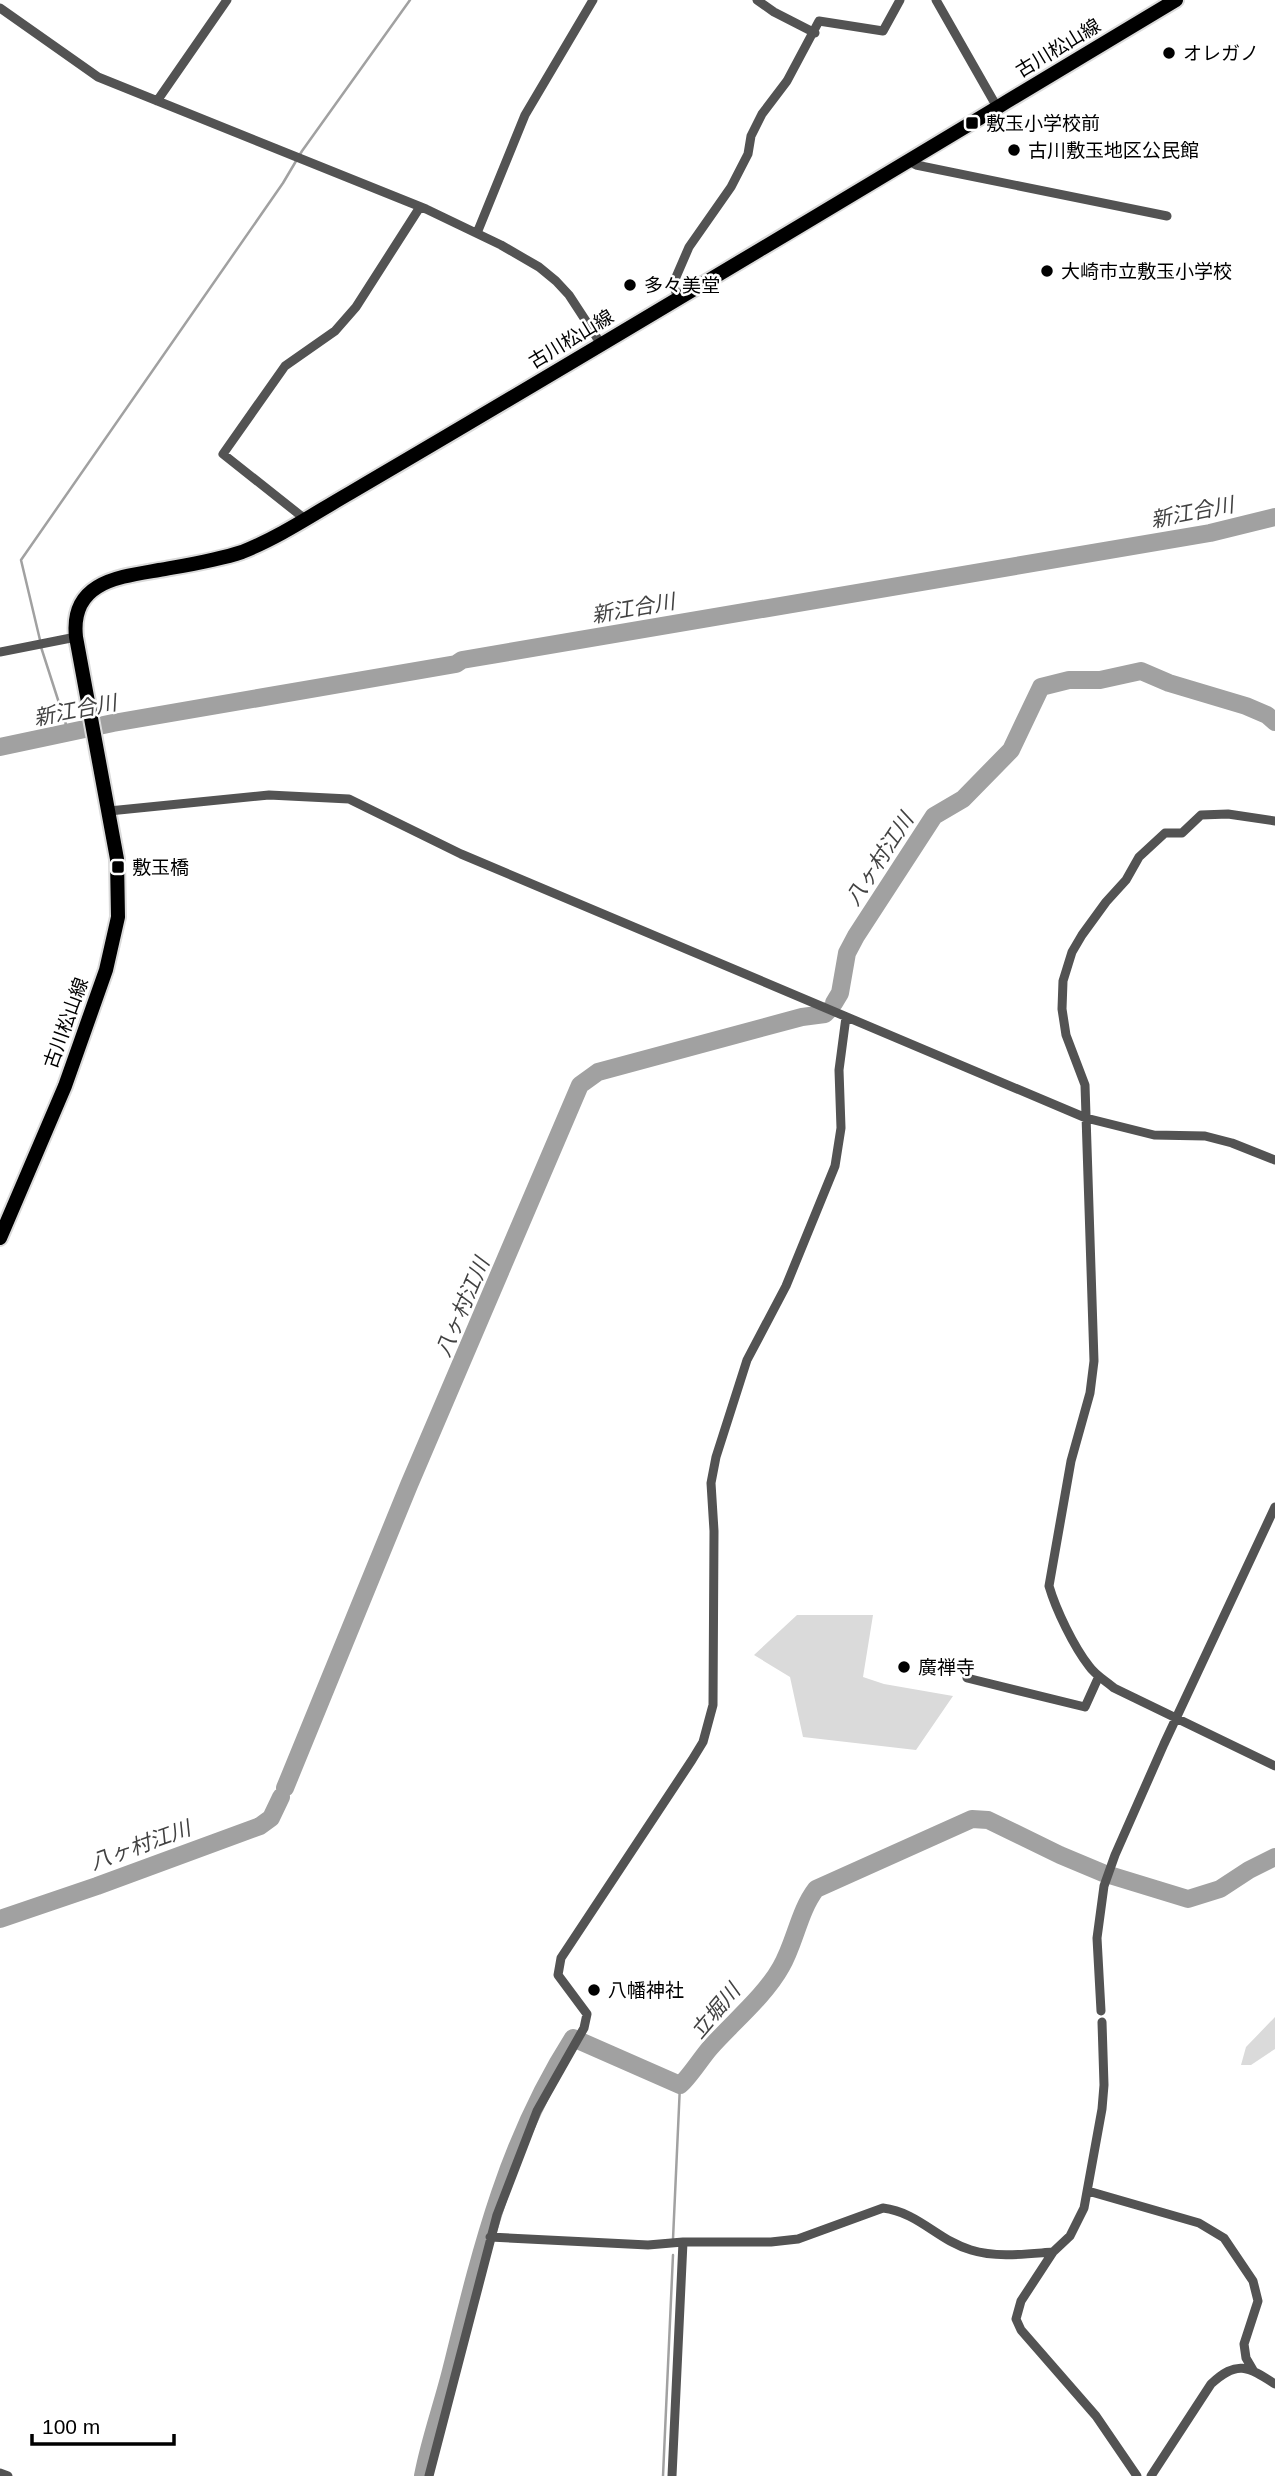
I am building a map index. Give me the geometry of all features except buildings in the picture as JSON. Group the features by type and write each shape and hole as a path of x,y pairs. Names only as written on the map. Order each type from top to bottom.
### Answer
{"main road":[{"name":"古川松山線","path":"77,641 74,624 83,599 95,588 113,578 222,558 260,544 601,344 1176,0"},
{"path":"77,641 109,811"},
{"name":"古川松山線","path":"0,1238 65,1086 113,944 119,891 109,811"}],"street":[{"path":"157,101 227,0"},
{"path":"477,233 525,115 593,0"},
{"path":"757,0 815,33"},
{"path":"678,298 673,284 689,247 731,187 748,154 751,136 762,114 787,81 820,21 883,31 900,0"},
{"path":"936,0 997,107"},
{"path":"0,8 98,77 421,207 477,233 539,267 569,295 601,344"},
{"path":"908,160 916,165 1167,216"},
{"path":"305,519 223,454 285,366 335,331 356,307 421,207"},
{"path":"0,644 31,645 77,641"},
{"path":"0,652 31,645"},
{"path":"109,811 270,795 349,799 461,853 1086,1118 1154,1135 1205,1136 1232,1143 1275,1160"},
{"path":"1275,821 1228,814 1201,815 1182,833 1165,833 1139,857 1126,880 1082,935 1072,952 1063,981 1062,1009 1066,1035 1085,1085 1094,1360 1090,1393 1071,1461 1049,1587 1054,1603 1089,1667 1114,1688 1275,1766"},
{"path":"429,2476 491,2237 518,2157 537,2110 584,2028 587,2014 558,1975 561,1958 692,1760 703,1742 710,1718 713,1705 714,1531 711,1483 716,1457 747,1360 786,1286 835,1166 841,1128 839,1070 846,1017"},
{"path":"1137,2476 1096,2416 1021,2330 1016,2319 1021,2301 1053,2252 1078,2224 1088,2191 1104,2085 1097,1938 1104,1886 1115,1855 1177,1717 1275,1507"},
{"path":"967,1678 1085,1707 1099,1676"},
{"path":"1088,2191 1199,2223 1224,2238 1252,2281 1258,2301 1244,2344 1246,2358 1253,2370"},
{"path":"491,2237 648,2245 683,2242 771,2242 798,2239 883,2208 898,2210 915,2217 943,2237 970,2250 1018,2255 1053,2252"},
{"path":"672,2476 683,2242"},
{"path":"1151,2476 1211,2384 1224,2372 1238,2367 1253,2370 1275,2385"},
{"path":"0,2473 8,2476"}],"shaded area":[{"path":"797,1615 873,1615 863,1677 884,1684 953,1696 916,1750 803,1737 790,1677 754,1655"},
{"path":"1275,2017 1275,2049 1251,2065 1241,2065 1246,2047"}],"waterway":[{"path":"40,640 21,560 283,183 302,151 410,0"},
{"name":"新江合川","path":"0,747 113,723 456,664 462,660 1210,533 1275,517"},
{"path":"41,647 69,734"},
{"name":"八ヶ村江川","path":"834,1003 840,993 847,953 856,936 934,816 963,799 1011,750 1041,687 1069,680 1100,680 1141,671 1169,683 1246,706 1267,715 1275,722"},
{"name":"八ヶ村江川","path":"285,1788 409,1485 580,1085 598,1072 802,1017 825,1014 829,1010"},
{"name":"八ヶ村江川","path":"0,1919 260,1826 271,1818 281,1797"},
{"name":"立堀川","path":"423,2476 499,2197 530,2116 573,2038 680,2085 774,1978 786,1958 805,1907 816,1889 972,1819 988,1820 1103,1873 1188,1899 1220,1889 1275,1857"},
{"path":"673,2239 680,2085"},
{"path":"663,2476 673,2255"}],"place":[{"name":"オレガノ","path":"1169,53"},
{"name":"敷玉小学校前","path":"972,123"},
{"name":"古川敷玉地区公民館","path":"1014,150"},
{"name":"大崎市立敷玉小学校","path":"1047,271"},
{"name":"多々美堂","path":"630,285"},
{"name":"敷玉橋","path":"118,867"},
{"name":"廣禅寺","path":"904,1667"},
{"name":"八幡神社","path":"594,1990"}]}
